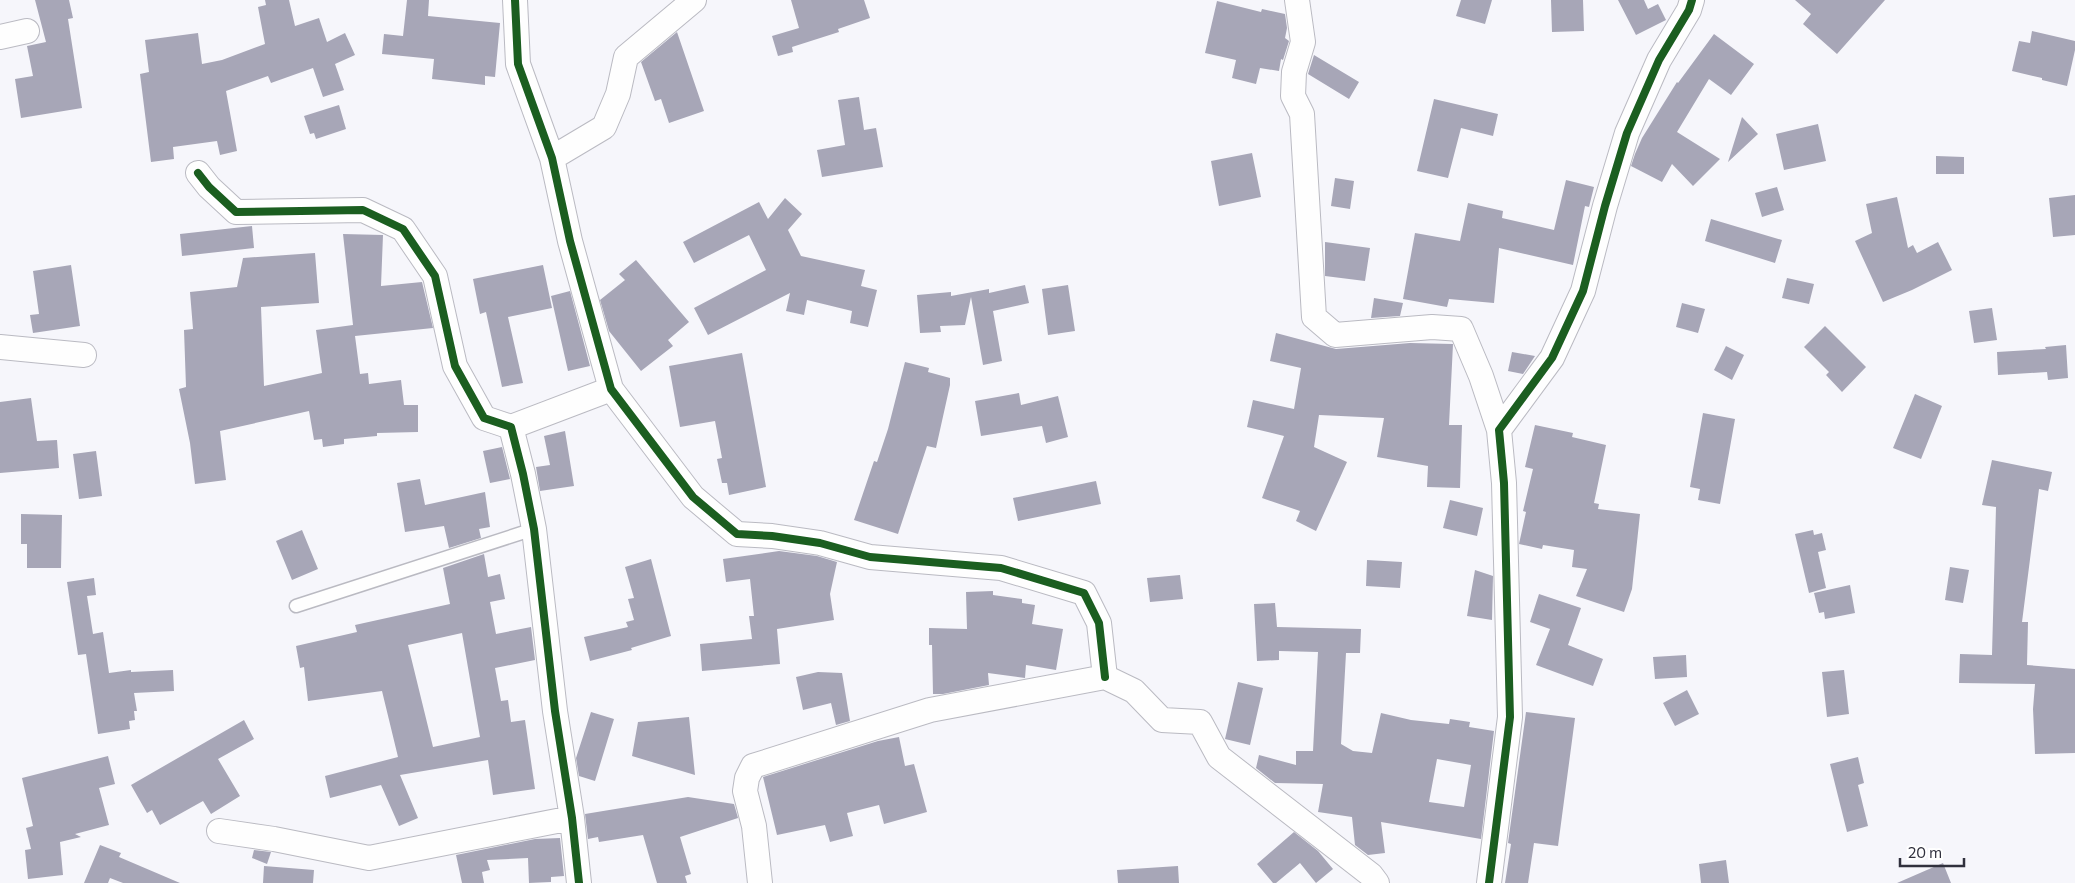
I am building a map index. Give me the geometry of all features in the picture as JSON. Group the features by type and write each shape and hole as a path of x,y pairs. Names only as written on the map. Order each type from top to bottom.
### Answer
{"street":[{"path":"515,0 518,64 552,158 570,241 611,389 693,497 736,534 772,536 820,544 870,557 1001,568 1084,593 1099,624 1105,677"},
{"path":"552,158 604,127 618,94 626,57 694,0"},
{"path":"1297,0 1303,42 1294,72 1292,96 1302,114 1314,317 1335,335 1432,327 1461,329 1481,376 1499,430 1505,501 1510,717 1489,883"},
{"path":"1301,23 1315,0"},
{"path":"1499,430 1552,358 1583,291 1605,206 1627,133 1659,60 1692,0"},
{"path":"0,37 27,31"},
{"path":"198,173 208,187 236,212 363,210 403,229 435,276 455,366 484,418 510,427 611,389"},
{"path":"0,347 84,355"},
{"path":"510,427 524,474 534,529 555,711 572,818 579,883"},
{"path":"760,883 754,826 745,791 747,778 753,766 930,710 1105,677 1134,691 1162,720 1200,722 1219,757 1363,869 1377,883"},
{"path":"219,831 274,839 369,858 572,818"}],"lane":[{"path":"296,606 534,529"}],"building":[{"path":"35,0 69,0 73,18 68,19 82,108 21,118 15,79 33,76 27,46 46,42"},
{"path":"265,0 289,0 295,26 319,18 327,42 345,33 355,55 335,64 344,90 323,97 313,68 271,83 268,76 226,91 237,151 220,155 217,141 173,147 174,159 151,162 140,74 149,72 145,40 198,33 202,64 222,60 265,44 258,7 266,5"},
{"path":"407,0 429,0 428,16 500,23 495,77 485,76 485,85 432,79 434,59 382,54 384,34 403,36"},
{"path":"791,0 864,0 870,18 838,29 839,32 792,47 793,52 778,56 772,36 799,28"},
{"path":"1461,0 1492,0 1485,24 1456,16"},
{"path":"1551,0 1583,0 1584,31 1552,32"},
{"path":"1618,0 1644,0 1648,9 1658,4 1666,20 1636,35"},
{"path":"1795,0 1885,0 1837,54 1803,24 1811,14"},
{"path":"1217,1 1261,12 1262,9 1285,14 1287,28 1285,38 1289,41 1283,60 1281,59 1279,71 1260,68 1256,84 1232,78 1236,60 1205,53"},
{"path":"2032,31 2075,41 2075,50 2067,86 2012,71 2019,41 2030,43"},
{"path":"677,32 704,111 669,123 661,99 655,101 641,62"},
{"path":"1714,34 1754,64 1731,95 1709,79 1677,132 1720,159 1693,186 1672,164 1662,182 1631,166 1635,154 1642,138 1677,82"},
{"path":"1314,55 1359,82 1349,99 1308,74"},
{"path":"859,97 864,130 876,128 883,167 822,177 817,150 845,145 838,100"},
{"path":"1434,99 1498,114 1493,136 1461,128 1448,178 1417,171"},
{"path":"339,105 346,129 316,139 314,133 310,134 304,116"},
{"path":"1742,117 1758,134 1728,162"},
{"path":"1818,124 1826,161 1784,170 1776,134"},
{"path":"1252,153 1261,197 1219,206 1211,161"},
{"path":"1936,156 1964,157 1964,174 1936,174"},
{"path":"1335,178 1354,181 1350,209 1331,206"},
{"path":"1566,180 1594,187 1589,207 1585,206 1573,265 1499,248 1494,303 1449,299 1447,307 1403,299 1415,233 1460,241 1468,203 1503,211 1502,218 1554,230"},
{"path":"1777,187 1784,210 1762,217 1755,193"},
{"path":"2075,195 2075,235 2053,237 2049,198"},
{"path":"1897,197 1908,248 1913,245 1917,253 1938,242 1952,270 1883,302 1855,241 1872,233 1866,204"},
{"path":"785,198 802,214 788,230 801,256 865,270 861,286 877,290 868,327 850,323 852,311 807,300 804,315 786,311 790,293 708,335 694,308 766,270 749,235 694,263 683,242 759,202 768,219"},
{"path":"1711,219 1782,240 1775,263 1705,241"},
{"path":"252,226 254,248 182,256 180,234"},
{"path":"343,234 383,235 381,286 422,282 433,328 355,336 360,374 368,373 369,384 401,380 404,405 418,405 418,432 377,433 377,436 344,439 344,444 323,447 322,439 314,440 309,411 220,431 226,480 195,484 190,443 179,389 186,387 184,330 193,329 190,292 237,287 243,258 315,253 319,303 261,307 264,386 322,373 316,330 353,325"},
{"path":"1325,242 1370,248 1365,281 1325,276"},
{"path":"636,260 689,322 668,340 673,346 641,371 609,331 600,300 625,280 619,274"},
{"path":"71,265 80,326 33,333 30,315 39,314 33,271"},
{"path":"543,265 552,308 508,317 523,383 502,387 486,312 480,314 473,279"},
{"path":"1787,278 1814,284 1809,304 1782,298"},
{"path":"1025,285 1029,303 993,311 1002,361 983,365 971,297 965,325 940,326 941,332 920,333 917,295 951,292 951,296 989,289 989,293"},
{"path":"1068,285 1075,331 1048,335 1042,289"},
{"path":"570,291 590,366 568,371 551,296"},
{"path":"1374,298 1403,303 1400,316 1371,318"},
{"path":"1682,303 1705,309 1698,333 1676,327"},
{"path":"1992,308 1997,340 1974,343 1969,311"},
{"path":"1825,326 1866,367 1842,392 1826,375 1829,372 1804,347"},
{"path":"1276,333 1336,349 1410,343 1453,344 1449,425 1462,425 1460,488 1427,487 1428,466 1377,457 1384,418 1319,415 1314,447 1347,462 1316,531 1296,521 1300,511 1262,498 1284,436 1247,427 1253,400 1294,409 1301,368 1270,361"},
{"path":"2066,345 2068,378 2048,380 2047,372 1998,375 1997,352 2046,349 2045,347"},
{"path":"1726,346 1744,355 1732,380 1714,370"},
{"path":"1512,352 1535,356 1523,374 1508,371"},
{"path":"742,353 766,487 729,495 727,483 722,483 717,459 722,458 715,421 680,427 669,366"},
{"path":"905,362 929,368 928,372 950,378 950,385 936,448 927,446 898,534 854,520 874,461 877,462 888,429"},
{"path":"1019,393 1021,405 1058,396 1068,437 1046,443 1042,426 981,436 975,401"},
{"path":"1915,394 1942,406 1921,459 1893,448"},
{"path":"31,398 37,441 57,440 59,468 0,473 0,402"},
{"path":"1703,413 1735,419 1720,504 1698,500 1700,489 1690,487"},
{"path":"1535,425 1573,433 1572,437 1606,445 1594,503 1599,504 1598,509 1640,514 1632,589 1624,612 1576,596 1587,569 1572,567 1574,550 1543,545 1542,549 1519,544 1526,512 1523,511 1533,469 1525,467"},
{"path":"565,431 574,486 540,491 536,467 550,465 544,436"},
{"path":"502,447 510,479 490,483 483,451"},
{"path":"96,451 102,496 79,499 73,454"},
{"path":"1992,460 2052,472 2048,491 2039,489 2022,622 2028,622 2027,665 2075,669 2075,753 2035,754 2033,709 2035,684 1959,683 1960,654 1992,655 1996,507 1982,505"},
{"path":"420,479 425,505 485,492 490,527 479,529 481,538 449,548 444,526 405,532 397,483"},
{"path":"1096,481 1101,504 1018,521 1013,498"},
{"path":"1450,500 1483,508 1477,536 1443,528"},
{"path":"21,514 62,515 61,568 27,568 27,544 21,544"},
{"path":"302,530 318,569 292,580 276,541"},
{"path":"1813,530 1814,535 1822,533 1826,550 1818,552 1826,588 1809,593 1795,534"},
{"path":"779,551 817,556 837,562 830,594 834,620 777,629 780,664 702,671 700,644 752,639 749,616 754,616 750,579 726,582 723,559"},
{"path":"484,554 488,577 500,574 505,599 490,602 496,634 531,627 535,660 495,668 501,701 508,700 511,722 525,720 535,789 493,795 488,760 400,775 418,818 399,826 381,785 330,798 325,776 398,757 382,691 308,701 304,667 300,668 296,646 357,632 355,625 450,604 443,568","holes":["462,633 480,737 433,747 408,645"]},
{"path":"651,559 671,636 631,648 632,650 590,661 584,637 628,627 626,622 634,620 628,599 634,598 625,567"},
{"path":"1367,560 1402,562 1400,588 1366,586"},
{"path":"1950,567 1969,570 1963,603 1945,600"},
{"path":"1475,570 1493,576 1492,620 1467,616"},
{"path":"1180,575 1183,599 1150,602 1147,578"},
{"path":"94,578 96,595 87,596 93,634 103,632 109,673 131,670 131,672 173,670 174,691 134,693 137,711 134,711 135,720 129,721 130,729 98,734 86,654 78,655 67,582"},
{"path":"1850,585 1855,613 1825,619 1824,612 1819,613 1814,593"},
{"path":"993,591 993,595 1022,599 1022,603 1035,605 1032,624 1063,629 1056,670 1026,665 1025,678 988,673 989,685 943,694 933,694 932,645 929,645 929,628 967,629 966,592"},
{"path":"1539,594 1581,608 1568,645 1603,659 1593,686 1536,665 1550,629 1530,622"},
{"path":"1275,603 1277,627 1361,629 1360,653 1346,653 1341,744 1353,751 1372,753 1381,713 1411,720 1449,724 1450,719 1470,722 1469,727 1494,731 1481,839 1381,822 1385,853 1368,855 1355,845 1352,817 1318,812 1323,784 1275,783 1256,768 1259,755 1296,765 1296,751 1313,751 1318,652 1279,651 1279,660 1257,661 1254,604","holes":["1437,759 1471,765 1464,807 1429,802"]},
{"path":"1686,655 1687,677 1655,679 1653,657"},
{"path":"1844,670 1849,714 1827,717 1822,672"},
{"path":"818,672 842,673 850,721 836,725 831,703 803,710 796,677"},
{"path":"1238,682 1263,688 1250,745 1225,739"},
{"path":"1687,690 1699,714 1675,726 1663,703"},
{"path":"591,712 614,719 595,781 579,776 576,758"},
{"path":"1526,712 1575,718 1558,846 1534,843 1528,883 1505,883 1511,844 1508,843"},
{"path":"689,717 695,775 632,756 638,722"},
{"path":"244,720 254,739 218,759 240,796 211,814 203,801 160,825 152,810 147,813 131,785"},
{"path":"899,737 905,766 914,764 927,812 884,824 879,805 847,813 853,836 830,842 825,825 777,835 763,777 878,741"},
{"path":"108,756 115,784 99,788 109,825 75,834 81,837 60,842 63,875 28,879 25,850 31,849 26,828 33,826 22,778"},
{"path":"1858,757 1864,783 1858,785 1868,826 1847,832 1830,764"},
{"path":"688,797 734,804 738,818 680,837 691,874 685,876 687,883 657,883 643,835 599,842 598,837 588,839 585,814"},
{"path":"1294,832 1318,851 1333,869 1316,883 1300,863 1276,883 1273,883 1257,864"},
{"path":"560,838 564,876 551,877 551,882 529,883 528,858 487,860 490,870 482,872 484,883 462,883 456,855 535,839"},
{"path":"100,845 121,853 119,857 180,883 123,883 110,878 108,883 84,883"},
{"path":"254,850 271,852 267,864 252,858"},
{"path":"1726,860 1729,883 1701,883 1699,864"},
{"path":"1943,863 1951,883 1897,883"},
{"path":"264,866 314,870 313,883 263,883"},
{"path":"1178,866 1179,883 1118,883 1117,870"}],"cycle path":[{"path":"515,0 518,64 552,158 570,241 611,389 693,497 737,534 772,536 820,543 870,557 1001,568 1084,593 1099,623 1105,677"},
{"path":"1489,883 1510,717 1504,483 1499,430 1552,358 1583,291 1605,206 1627,133 1659,60 1689,10 1692,0"},
{"path":"198,173 209,187 236,212 363,210 403,229 435,276 455,366 484,418 511,427 523,474 534,529 555,711 572,818 579,883"}]}
